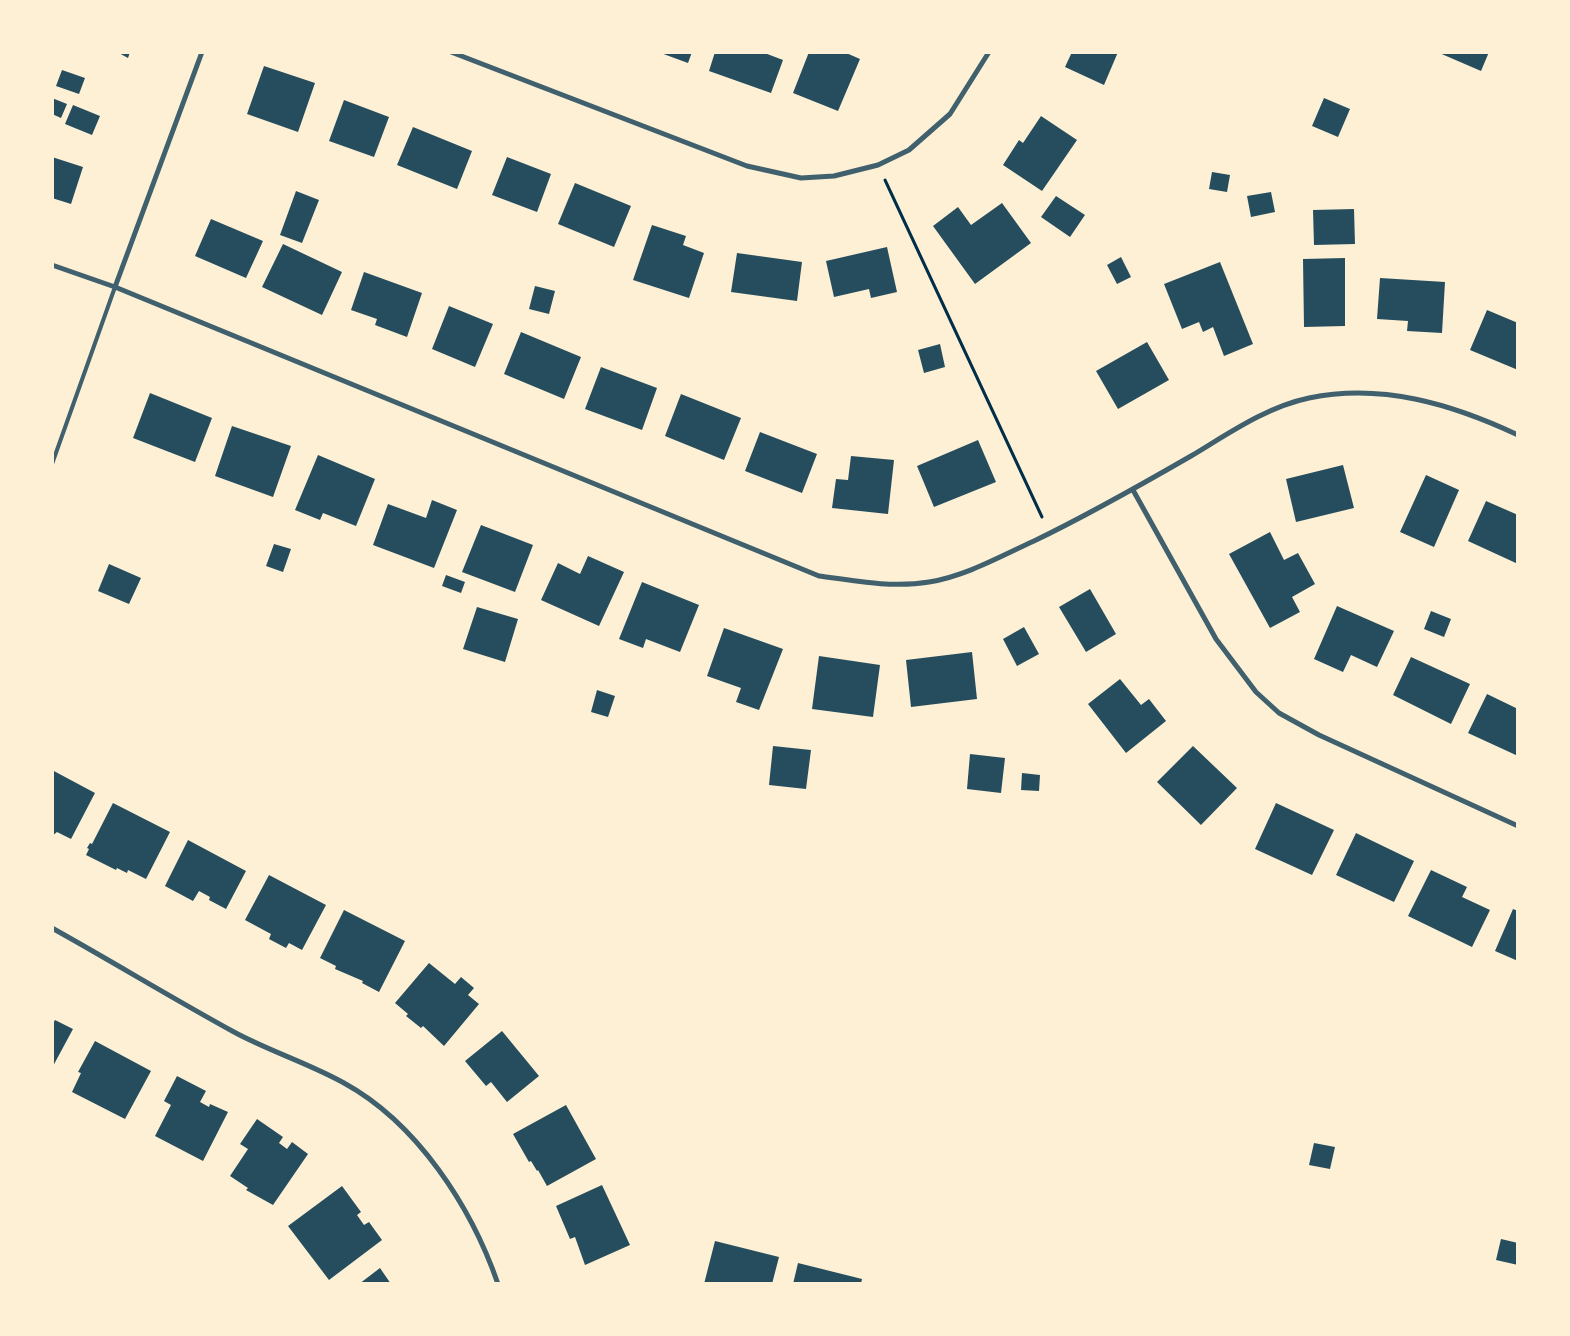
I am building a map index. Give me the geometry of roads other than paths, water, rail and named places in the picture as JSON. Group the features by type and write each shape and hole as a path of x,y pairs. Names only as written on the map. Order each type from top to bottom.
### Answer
{"street":[{"path":"115,287 202,52"},
{"path":"451,52 747,166 801,178 834,176 878,165 909,150 950,114 989,52"},
{"path":"52,265 115,287 820,576 876,583 929,582 981,566 1049,534 1132,490 1267,411 1308,398 1349,393 1399,395 1451,407 1518,436"},
{"path":"1132,490 1216,640 1256,692 1280,713 1319,735 1518,826"},
{"path":"52,928 235,1032 345,1083 393,1118 437,1166 466,1210 498,1284"}],"lane":[{"path":"52,464 115,287"}]}
